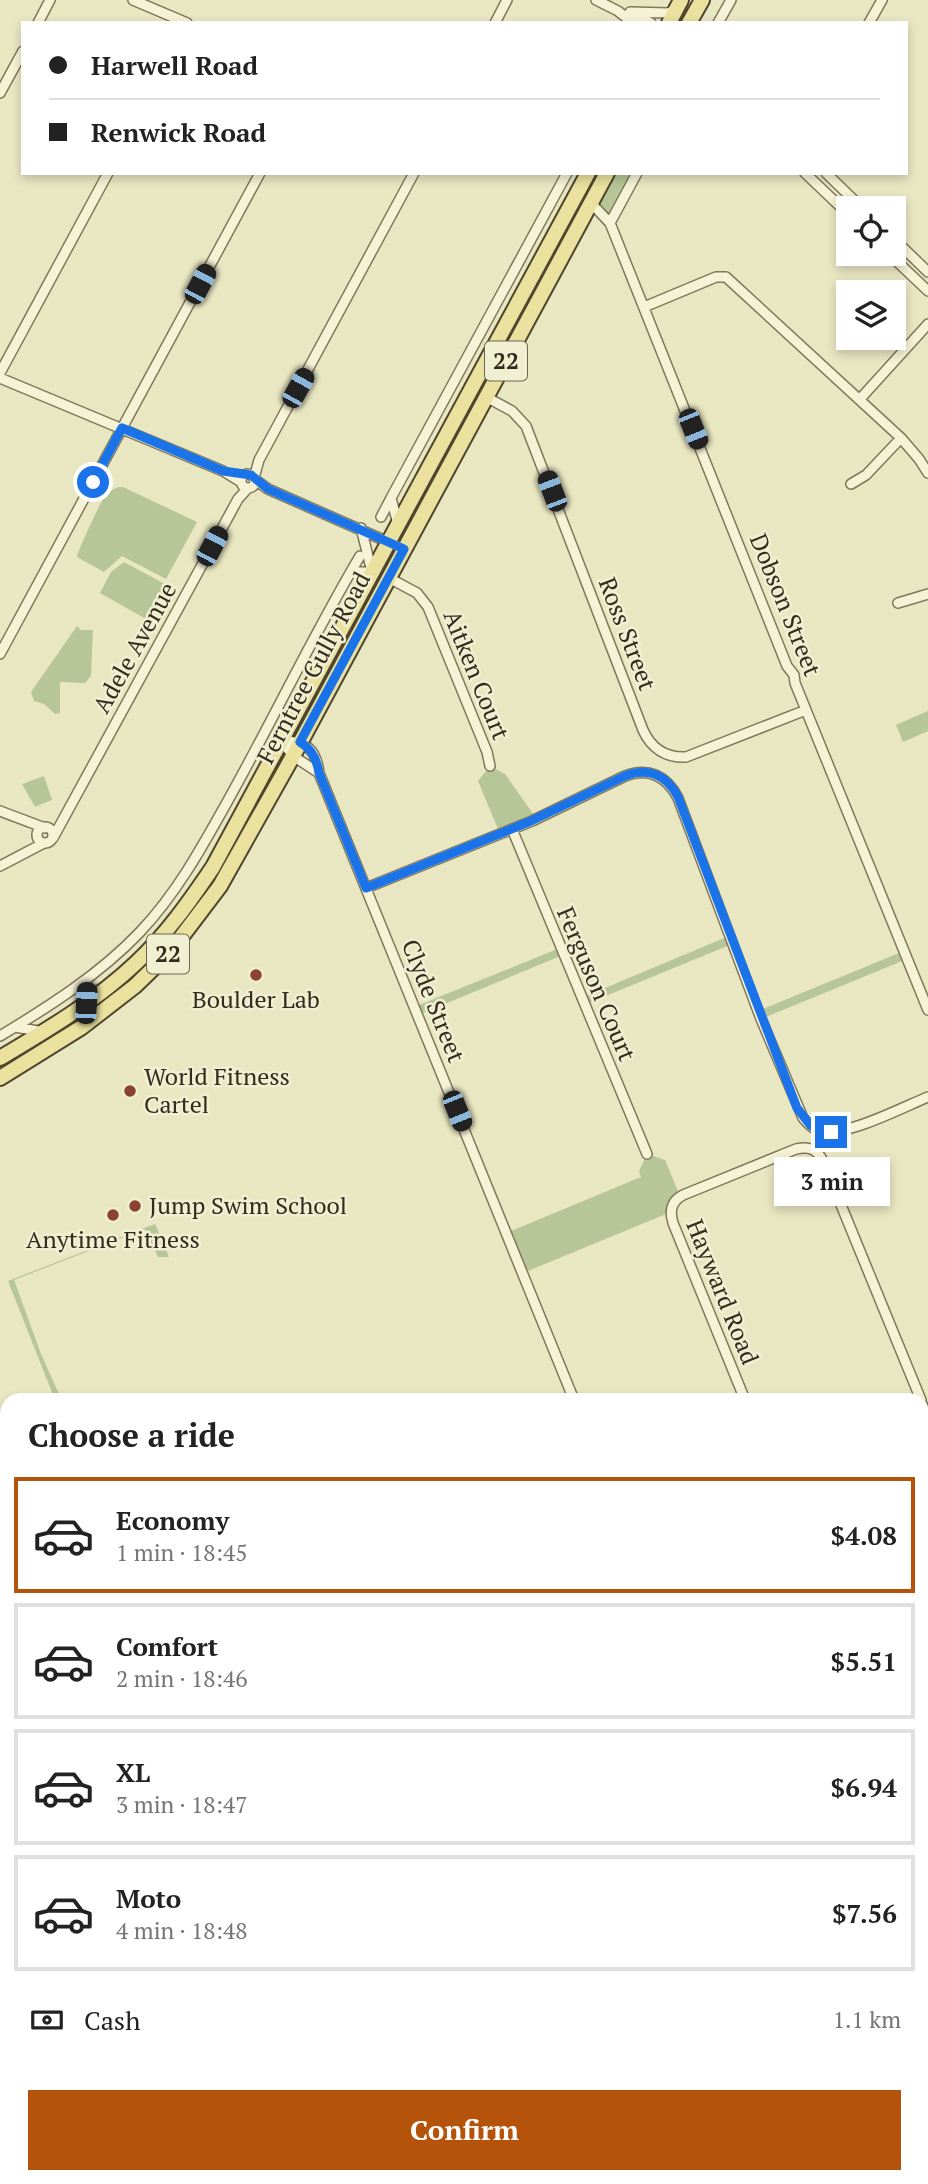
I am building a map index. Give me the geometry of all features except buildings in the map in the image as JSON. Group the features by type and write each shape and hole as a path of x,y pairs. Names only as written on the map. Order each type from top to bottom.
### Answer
{"main road":[{"path":"690,21 702,0"},
{"name":"Ferntree Gully Road","path":"0,1058 86,1003 136,964 184,910 213,867 586,175"},
{"name":"Ferntree Gully Road","path":"0,1078 103,1012 141,981 170,952 220,886 293,756 606,175"}],"street":[{"path":"39,21 50,0"},
{"path":"133,0 182,21"},
{"path":"496,21 507,0"},
{"path":"597,0 630,21"},
{"path":"718,21 731,0"},
{"path":"871,21 882,0"},
{"path":"618,11 675,11"},
{"path":"630,12 647,21"},
{"path":"0,93 21,55"},
{"path":"107,175 0,375 361,528 404,549"},
{"path":"0,654 259,175"},
{"name":"Adele Avenue","path":"0,866 20,854 66,814 413,175"},
{"path":"381,517 566,175"},
{"path":"583,220 606,220 636,175"},
{"path":"807,175 836,203"},
{"path":"828,175 850,196"},
{"name":"Dobson Street","path":"591,203 606,220 644,307 928,1010"},
{"path":"906,251 928,272"},
{"path":"902,266 928,291"},
{"path":"644,307 725,272 901,438 928,473"},
{"path":"860,399 928,324"},
{"name":"Ross Street","path":"486,397 513,411 526,426 643,730 653,746 667,755 686,757 806,710"},
{"path":"851,484 866,475 901,438"},
{"path":"391,498 398,524"},
{"path":"361,528 372,572"},
{"name":"Ferntree Gully Road","path":"0,1036 88,978 134,938 173,892 238,783 360,556"},
{"name":"Ferntree Gully Road","path":"351,572 372,572"},
{"name":"Aitken Court","path":"389,578 416,593 428,607 487,751 490,766"},
{"path":"898,603 928,594"},
{"path":"276,711 283,736 293,756 319,773"},
{"path":"283,736 300,742"},
{"name":"Clyde Street","path":"300,742 311,750 317,762 319,773 571,1393"},
{"path":"366,888 512,829 634,773 652,773 662,777 678,797 761,1019 803,1118 820,1131 842,1132 928,1097"},
{"path":"238,783 263,774"},
{"path":"0,811 45,834"},
{"name":"Ferguson Court","path":"512,829 647,1154"},
{"path":"86,1003 88,978"},
{"path":"15,1027 44,1032"},
{"name":"Hayward Road","path":"742,1393 673,1223 671,1208 676,1200 687,1193 807,1147 817,1152 823,1161 917,1393"}],"green space":[{"path":"606,175 636,175 610,223 591,203"},
{"path":"119,487 197,522 166,579 122,556 104,572 77,557 105,496"},
{"path":"124,562 163,583 164,588 146,619 100,593 111,572"},
{"path":"77,626 81,630 93,630 91,676 85,683 60,682 60,713 55,714 44,704 34,701 31,692"},
{"path":"928,711 928,731 903,742 896,725"},
{"path":"490,766 505,774 536,818 500,834 478,781"},
{"path":"44,776 52,800 35,807 22,784"},
{"path":"729,936 732,944 584,1005 581,998"},
{"path":"560,948 563,955 418,1015 414,1007"},
{"path":"904,951 907,959 761,1019 758,1011"},
{"path":"647,1154 665,1160 680,1196 671,1212 523,1273 506,1233 641,1177 639,1171"},
{"path":"155,1224 169,1257 158,1257 145,1229 14,1280 59,1393 52,1393 8,1281"}],"place":[{"name":"Boulder Lab","path":"256,975"},
{"name":"World Fitness Cartel","path":"130,1091"},
{"name":"Jump Swim School","path":"135,1206"},
{"name":"Anytime Fitness","path":"113,1215"}],"route":[{"path":"93,482 122,428 223,471 251,475 268,489 404,549 300,742 311,750 315,758 366,888 531,821 625,776 640,772 662,777 678,797 799,1113 811,1126 820,1131 831,1132"}]}
